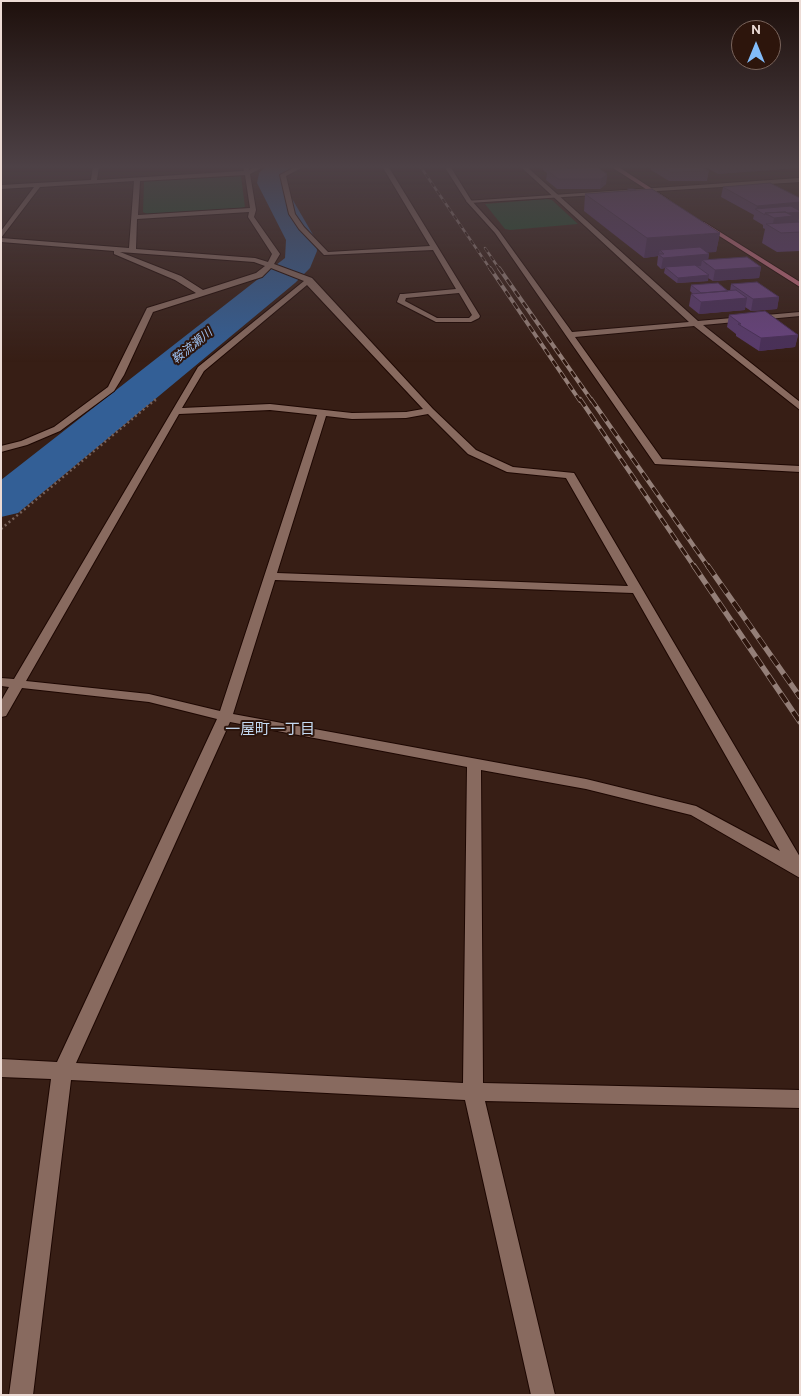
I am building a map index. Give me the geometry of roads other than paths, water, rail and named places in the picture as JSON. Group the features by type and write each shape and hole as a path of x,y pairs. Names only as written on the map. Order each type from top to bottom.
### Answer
{"main road":[{"path":"715,231 800,285"}],"street":[{"path":"132,250 134,231"},
{"path":"1,449 24,443 57,429 111,389 120,375 150,310 259,275 271,265 276,254 261,231"},
{"path":"304,231 326,254 435,248"},
{"path":"425,231 461,291 476,316 471,320 436,320 401,302 403,296 461,291"},
{"path":"496,231 659,462 800,469"},
{"path":"594,231 695,323 800,407"},
{"path":"1,240 254,260 306,279 430,411 472,452 511,470 570,475 799,870"},
{"path":"119,249 116,253 156,268 202,293"},
{"path":"1,713 194,379 201,370 306,279"},
{"path":"570,335 800,314"},
{"path":"176,411 270,407 352,416 406,415 430,411"},
{"path":"21,1395 62,1073 224,717 322,412"},
{"path":"270,576 638,590"},
{"path":"1,682 150,698 224,717 586,784 696,811 799,870"},
{"path":"474,762 472,1092 543,1395"},
{"path":"1,1068 62,1073 472,1092 800,1100"}],"waterway":[{"name":"鞍流瀬川","path":"1,503 284,276 299,261 302,251 301,240 297,231"}],"railway":[{"path":"464,231 491,270"},
{"path":"485,248 500,270"},
{"path":"490,268 580,401"},
{"path":"499,268 592,401"},
{"path":"580,399 695,568"},
{"path":"591,399 709,568"},
{"path":"694,566 800,722"},
{"path":"708,566 800,697"}],"district":[{"name":"一屋町一丁目","path":"270,731"}]}
